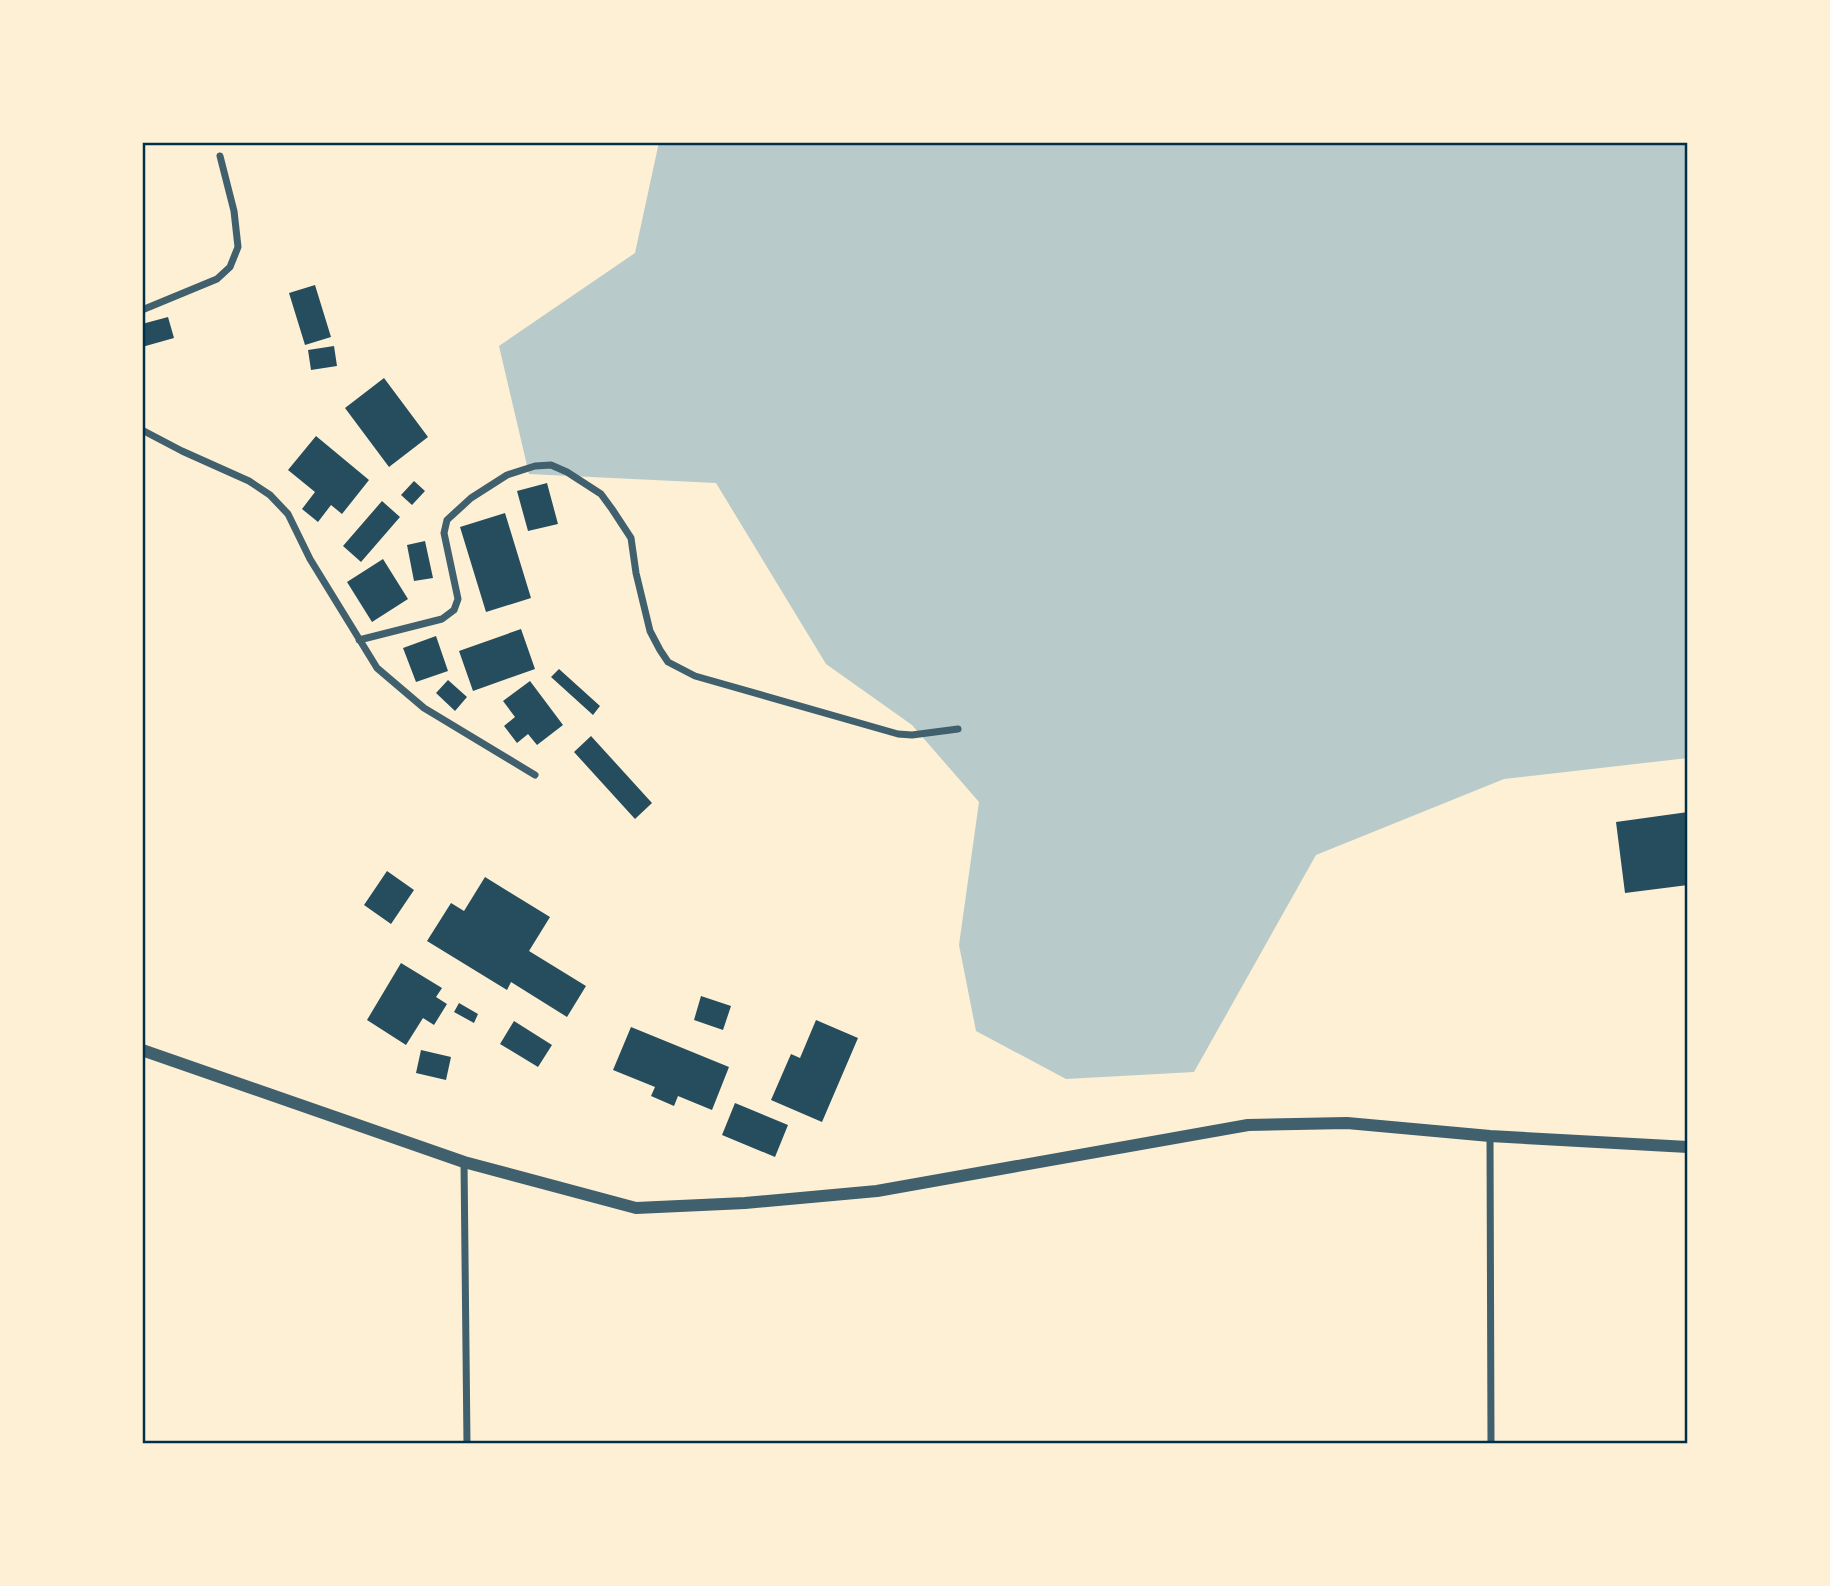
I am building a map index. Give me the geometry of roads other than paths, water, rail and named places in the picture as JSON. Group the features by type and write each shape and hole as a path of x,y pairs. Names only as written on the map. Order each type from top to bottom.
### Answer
{"street":[{"path":"142,310 217,279 230,267 238,247 234,211 220,156"},
{"path":"142,430 248,481 270,495 288,514 310,559 377,668 424,708 535,775"},
{"path":"359,640 442,619 454,610 458,599 444,533 447,520 471,498 507,475 534,466 551,464 601,494 631,538 636,573 650,631 668,662 695,676 898,734 912,735 958,729"},
{"path":"142,1050 464,1162 636,1208 745,1203 877,1191 1248,1125 1347,1123 1490,1136 1688,1147"},
{"path":"1490,1136 1491,1444"},
{"path":"464,1162 467,1444"}]}
